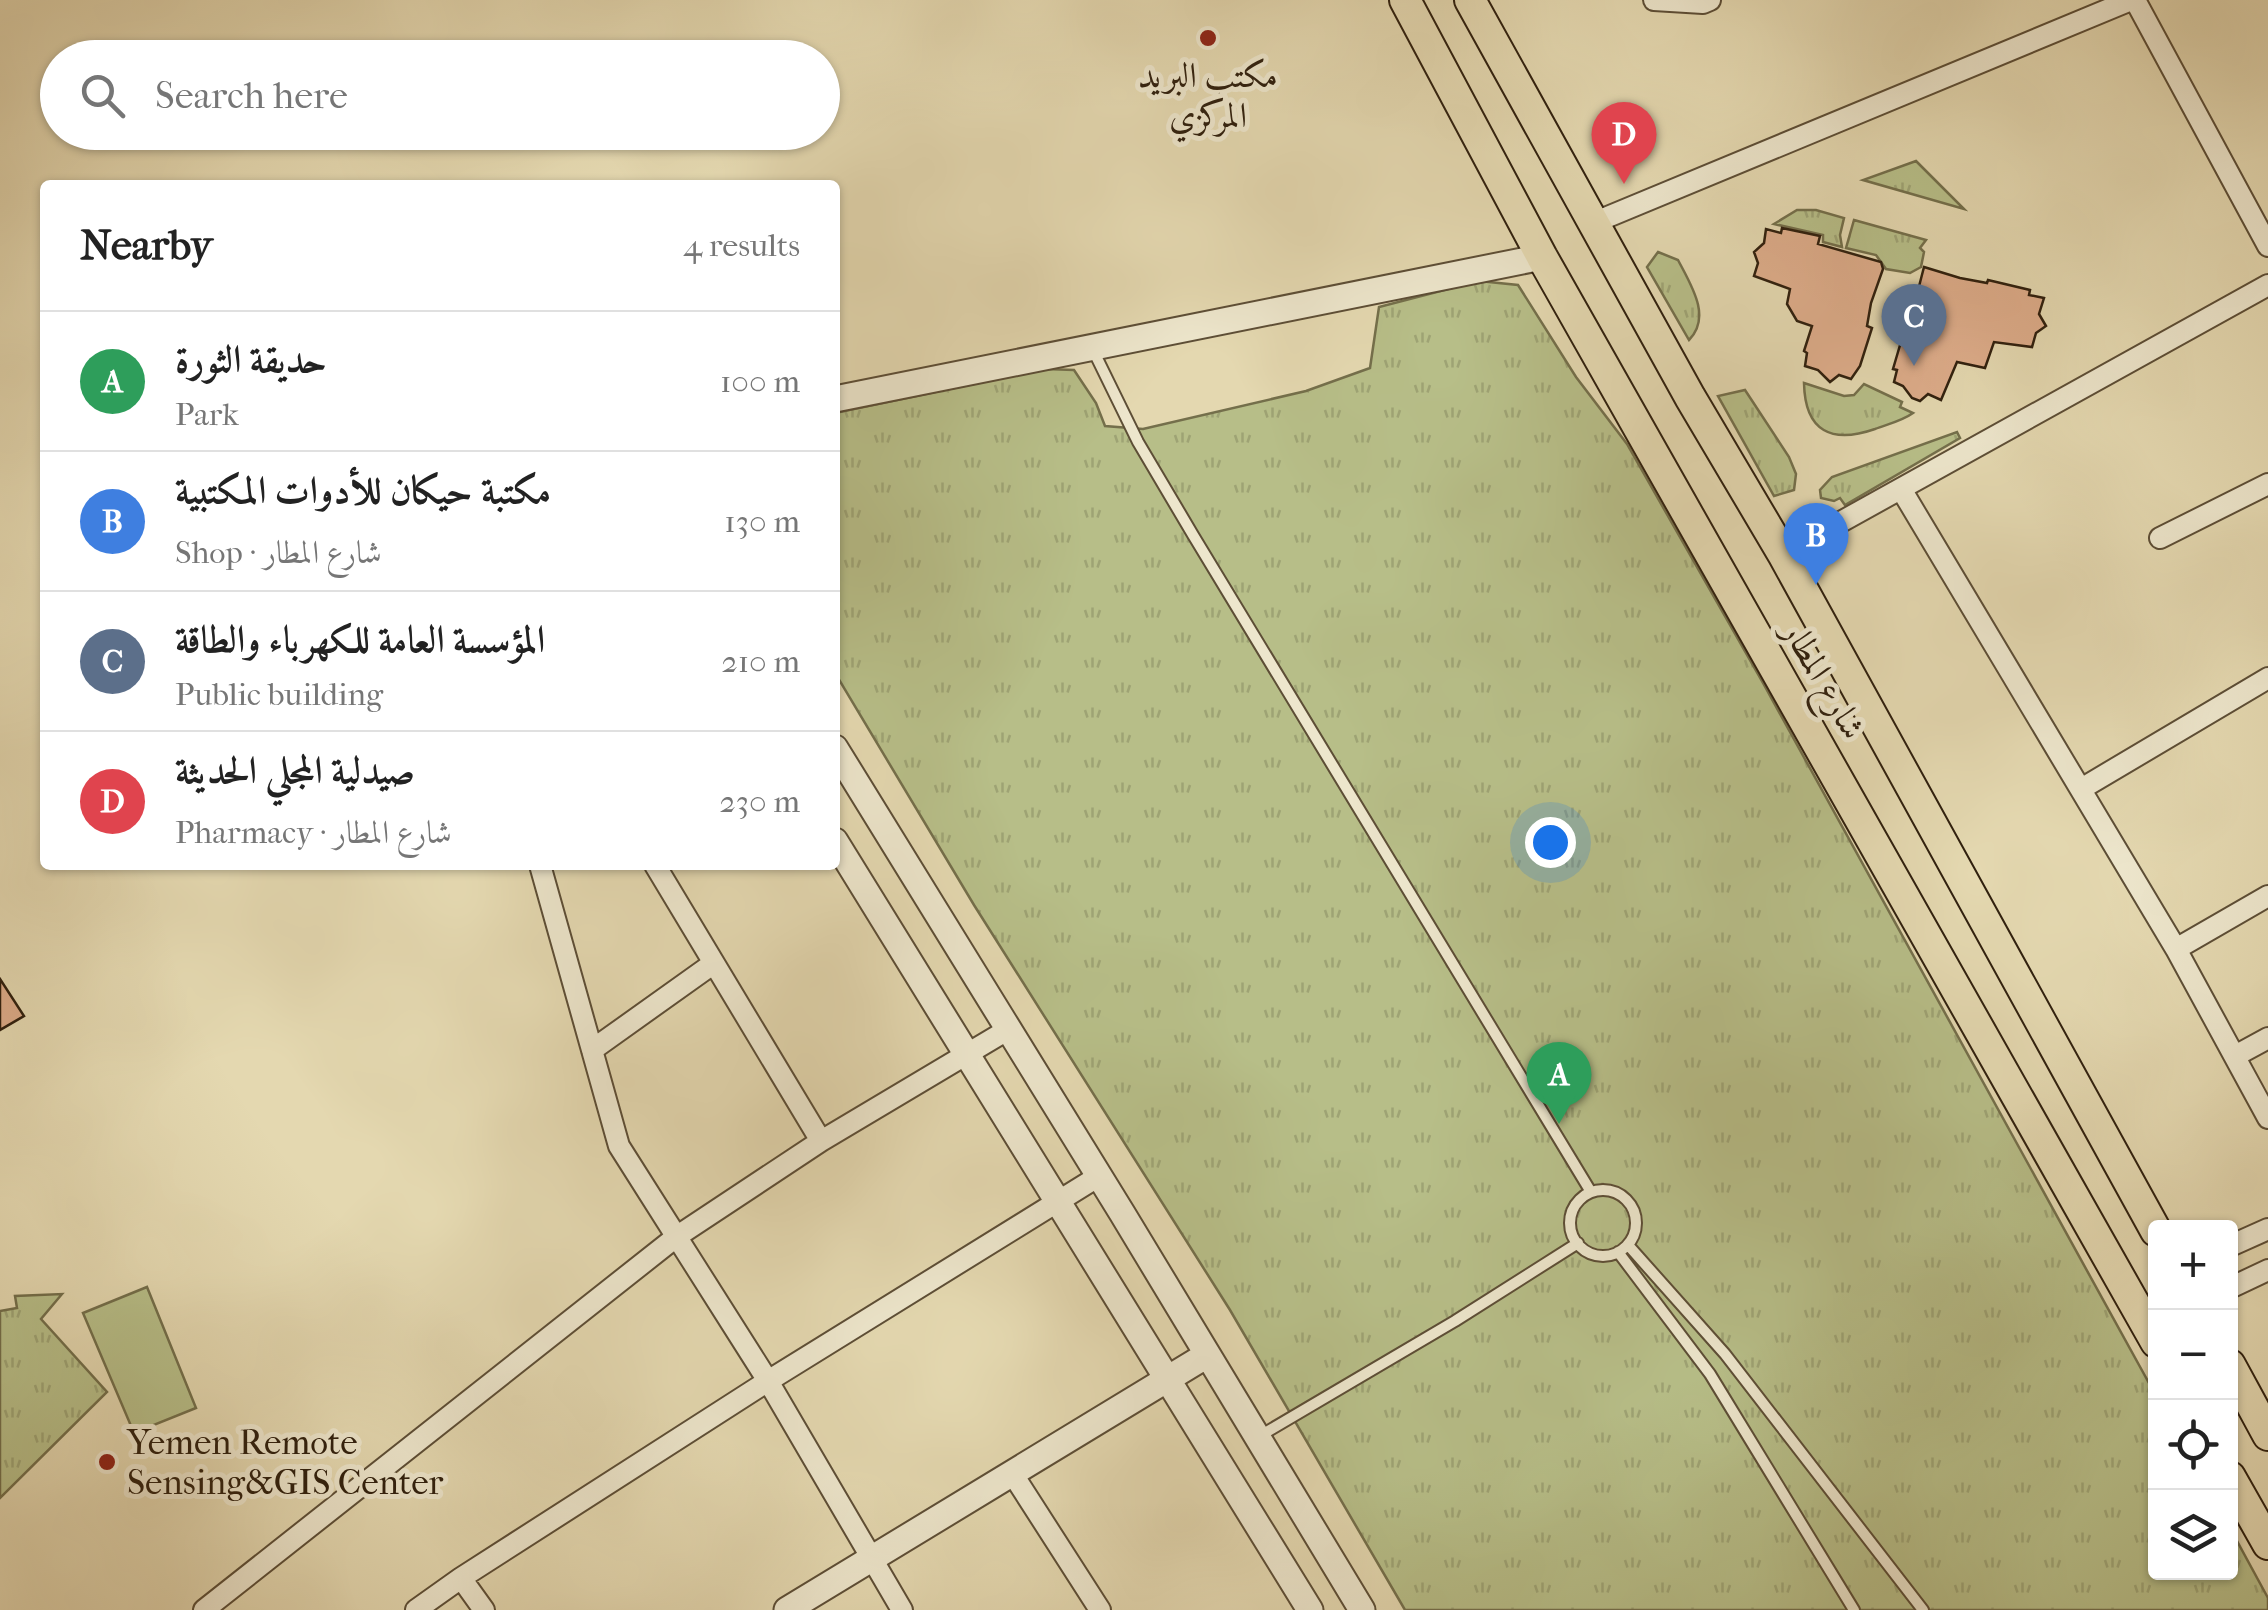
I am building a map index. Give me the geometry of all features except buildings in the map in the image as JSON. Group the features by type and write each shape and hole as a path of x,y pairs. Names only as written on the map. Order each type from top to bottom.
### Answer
{"main road":[{"name":"شارع المطار","path":"1404,0 1542,257 2148,1324"},
{"name":"شارع المطار","path":"1470,0 1690,398 1783,554 2150,1220"},
{"path":"2127,1291 2148,1282"},
{"path":"2238,1380 2268,1434"},
{"path":"2237,1490 2268,1544"}],"street":[{"path":"1654,0 1710,0"},
{"path":"1593,223 2133,0 2268,246"},
{"path":"840,399 1542,257"},
{"path":"1783,554 2268,285"},
{"path":"2160,538 2268,484"},
{"path":"1902,488 2176,948 2268,1118"},
{"path":"2081,789 2268,678"},
{"path":"840,756 1362,1610"},
{"path":"840,850 1310,1610"},
{"path":"541,870 619,1146 768,1381 902,1610"},
{"path":"658,870 821,1141"},
{"path":"2176,948 2268,896"},
{"path":"592,1050 714,963"},
{"path":"204,1610 676,1237 821,1141 1009,1030"},
{"path":"2235,1056 2268,1038"},
{"path":"416,1610 768,1381 1099,1176"},
{"path":"2238,1242 2268,1229"},
{"path":"2238,1284 2268,1270"},
{"path":"788,1610 1207,1355"},
{"path":"1012,1474 1100,1610"},
{"path":"461,1578 484,1610"}],"lane":[{"path":"1093,350 1138,442 1192,536 1591,1192"},
{"path":"1591,1192 1616,1192 1633,1208 1634,1235 1623,1248 1596,1255 1578,1244 1572,1234 1571,1218 1582,1198 1591,1192"},
{"path":"1258,1438 1578,1244"},
{"path":"1623,1248 1710,1374 1854,1610"},
{"path":"1623,1248 1725,1354 1923,1610"}],"green space":[{"path":"1916,161 1964,209 1863,180"},
{"path":"1797,210 1816,210 1844,218 1842,247 1823,242 1823,235 1774,224"},
{"path":"1854,220 1926,240 1920,248 1924,252 1921,267 1910,273 1886,269 1876,255 1846,248"},
{"path":"1658,252 1678,260 1697,301 1699,321 1689,340 1647,267"},
{"path":"1479,281 1518,285 1576,377 1627,444 2148,1381 2148,1580 2238,1580 2238,1543 2268,1598 2268,1610 1405,1610 1230,1310 974,905 840,681 840,412 1045,369 1074,370 1096,403 1105,426 1143,429 1306,391 1370,368 1379,307"},
{"path":"1804,383 1844,396 1854,395 1864,384 1902,402 1900,407 1913,413 1860,433 1834,434 1824,430 1809,413"},
{"path":"1745,390 1789,457 1796,474 1794,490 1774,496 1718,396"},
{"path":"1957,432 1960,438 1845,505 1840,498 1821,498 1820,490 1832,477"},
{"path":"147,1287 196,1408 134,1433 83,1313"},
{"path":"62,1294 41,1319 107,1392 0,1498 0,1311 17,1308 15,1296"}],"place":[{"name":"مكتب البريد المركزي","path":"1208,38"},
{"name":"صيدلية المجلي الحديثة","path":"1624,184"},
{"name":"المؤسسة العامة للكهرباء والطاقة","path":"1914,366"},
{"name":"مكتبة حيكان للأدوات المكتبية","path":"1816,585"},
{"name":"حديقة الثورة","path":"1559,1124"},
{"name":"Yemen Remote Sensing&GIS Center","path":"107,1462"}]}
